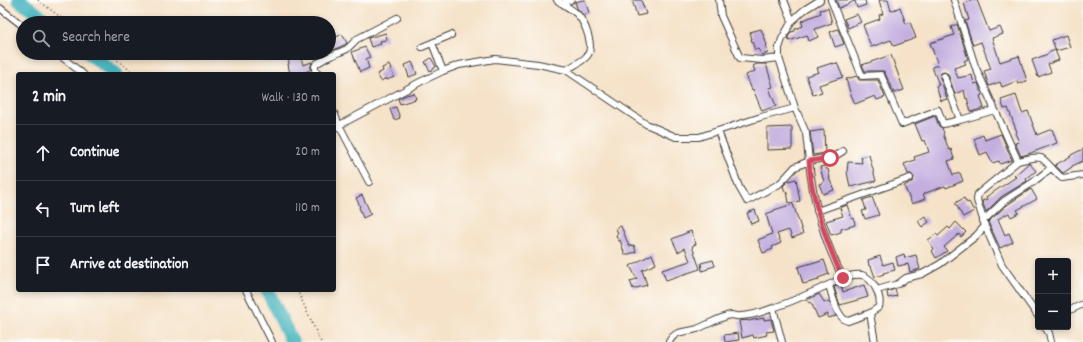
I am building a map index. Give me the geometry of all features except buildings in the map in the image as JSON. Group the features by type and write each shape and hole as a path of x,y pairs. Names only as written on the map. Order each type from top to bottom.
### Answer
{"street":[{"path":"559,1 571,0"},
{"path":"719,0 721,16 740,58 762,60 779,58"},
{"path":"784,0 792,21"},
{"path":"820,0 804,10 792,21 782,39 779,48 779,58 795,108 806,133 812,185 817,211 834,260 843,278"},
{"path":"831,0 862,76 881,75 902,124 938,110 943,124 995,110"},
{"path":"954,0 975,66 1018,161"},
{"path":"559,1 578,16 588,34 590,45 589,54 586,58 566,70"},
{"path":"0,8 16,21"},
{"path":"336,54 347,49 357,39 397,18"},
{"path":"422,48 432,42 451,35"},
{"path":"432,42 443,71"},
{"path":"369,182 337,127 420,82 459,65 495,59 538,64 566,70 646,124 676,137 699,138 761,117 795,108"},
{"path":"65,60 80,72"},
{"path":"317,72 315,66 323,60"},
{"path":"944,76 960,120"},
{"path":"718,131 740,188 747,201 779,184 795,167 809,161 835,156 843,151"},
{"path":"1035,312 1002,265 984,224 977,200 978,194 1018,161 1036,157 1044,159 1062,178 1083,175"},
{"path":"877,290 898,284 906,278 922,274 940,264 976,236 984,224 1004,201 1032,183 1051,168"},
{"path":"817,211 910,178"},
{"path":"669,342 673,335 682,331 696,329 732,315 738,317 747,316 773,308 829,285 849,275 862,275 869,280 877,290 880,302 879,307 870,313 848,321 845,320 842,318 837,308 829,285"},
{"path":"247,292 272,342"},
{"path":"1071,310 1083,304"},
{"path":"773,308 782,342"},
{"path":"870,313 875,342"},
{"path":"1047,330 1051,342"}],"path":[{"path":"38,0 59,16"},
{"path":"117,60 132,72"},
{"path":"298,292 321,342"}],"waterway":[{"path":"19,0 40,16"},
{"path":"98,60 113,72"},
{"path":"268,292 292,342"}],"route":[{"path":"830,158 809,161 817,211 834,260 843,278"}]}
